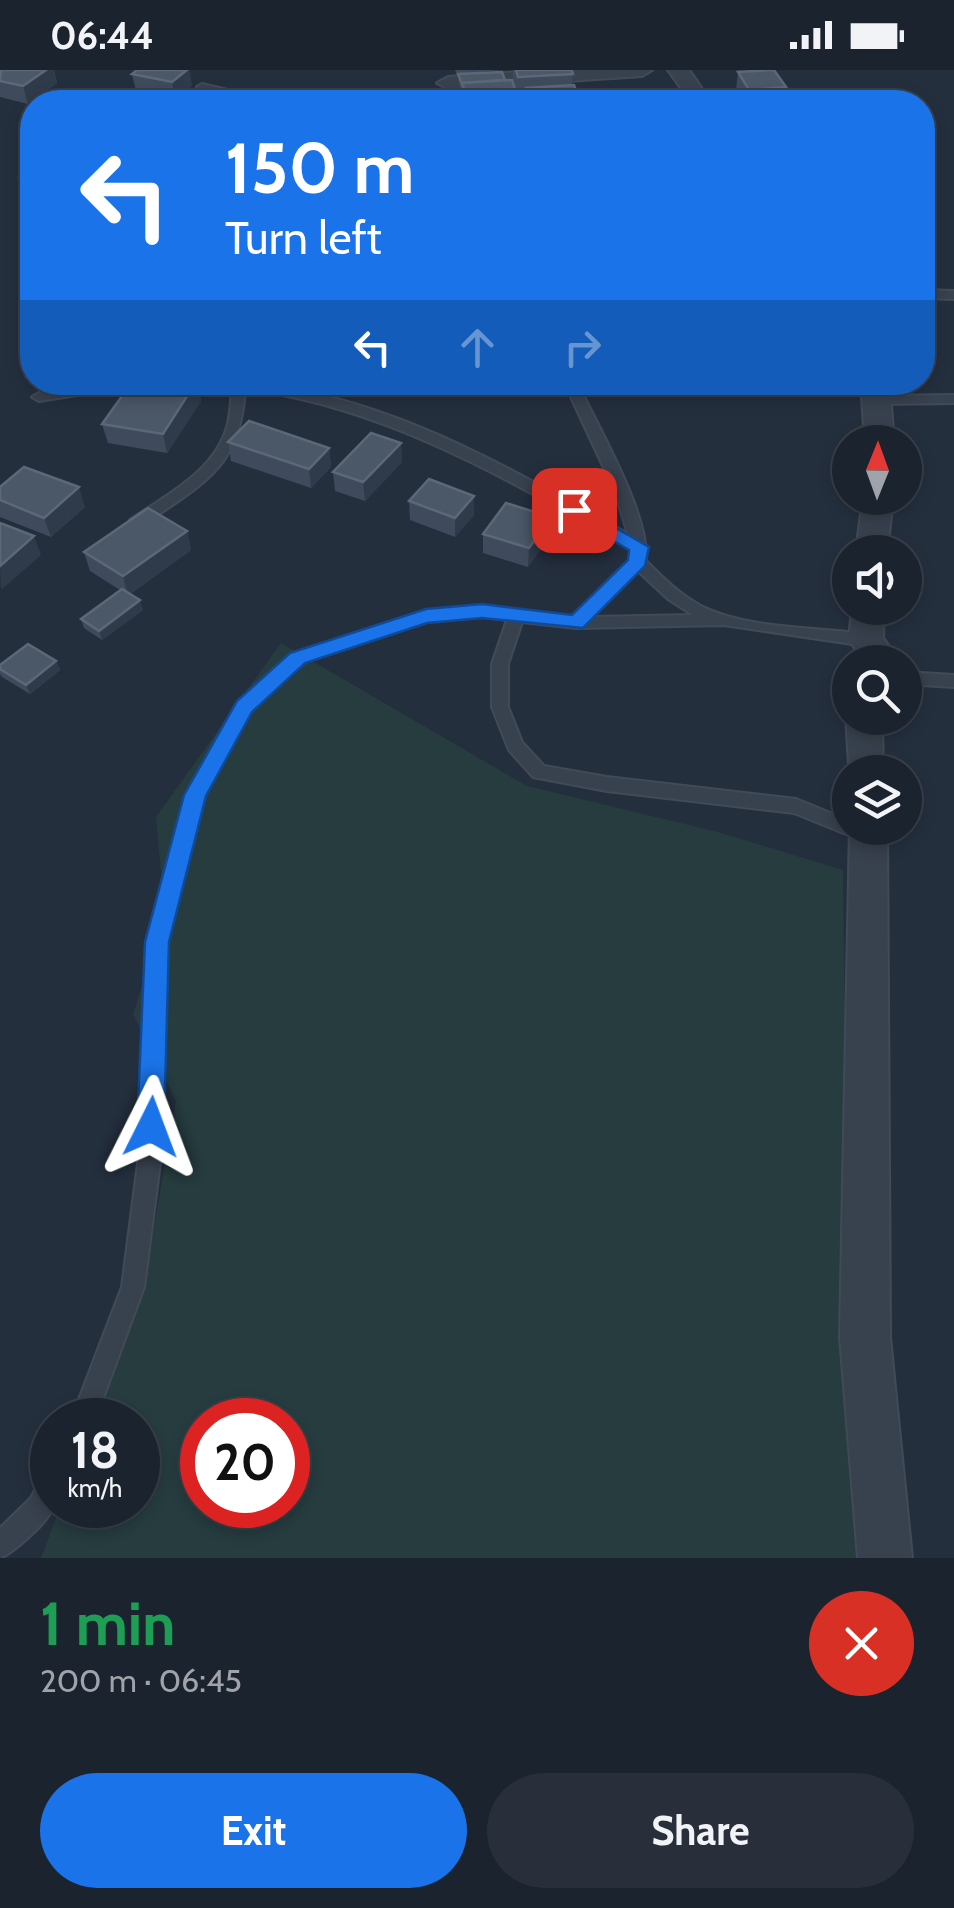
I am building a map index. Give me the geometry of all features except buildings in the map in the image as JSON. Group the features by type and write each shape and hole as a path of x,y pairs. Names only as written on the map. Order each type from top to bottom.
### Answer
{"street":[{"path":"448,83 642,70"},
{"path":"877,395 879,425"},
{"path":"868,845 865,1337 885,1558"}],"lane":[{"path":"202,88 211,90"},
{"path":"40,397 53,395"},
{"path":"118,535 200,477 219,457 233,432 238,395"},
{"path":"306,395 358,408 490,468 638,554 665,588 700,612 726,620"},
{"path":"576,395 622,492 638,554"},
{"path":"911,395 954,400"},
{"path":"576,623 638,554"},
{"path":"91,1398 133,1287 149,1164 157,942 195,795 244,706 298,658 426,616 482,611 576,623 726,620 872,637"},
{"path":"516,616 500,664 500,707 514,745 539,772 796,806 832,819"},
{"path":"922,679 954,681"},
{"path":"0,1546 30,1518"}],"green space":[{"path":"281,643 527,786 714,831 843,870 847,1201 868,1558 41,1558 52,1528 160,1528 160,1398 101,1398 144,1285 176,1101 133,1014 165,914 156,817"}],"route":[{"path":"151,1127 157,942 195,795 244,706 298,658 426,616 482,611 576,623 638,562 639,547 574,510"}]}
